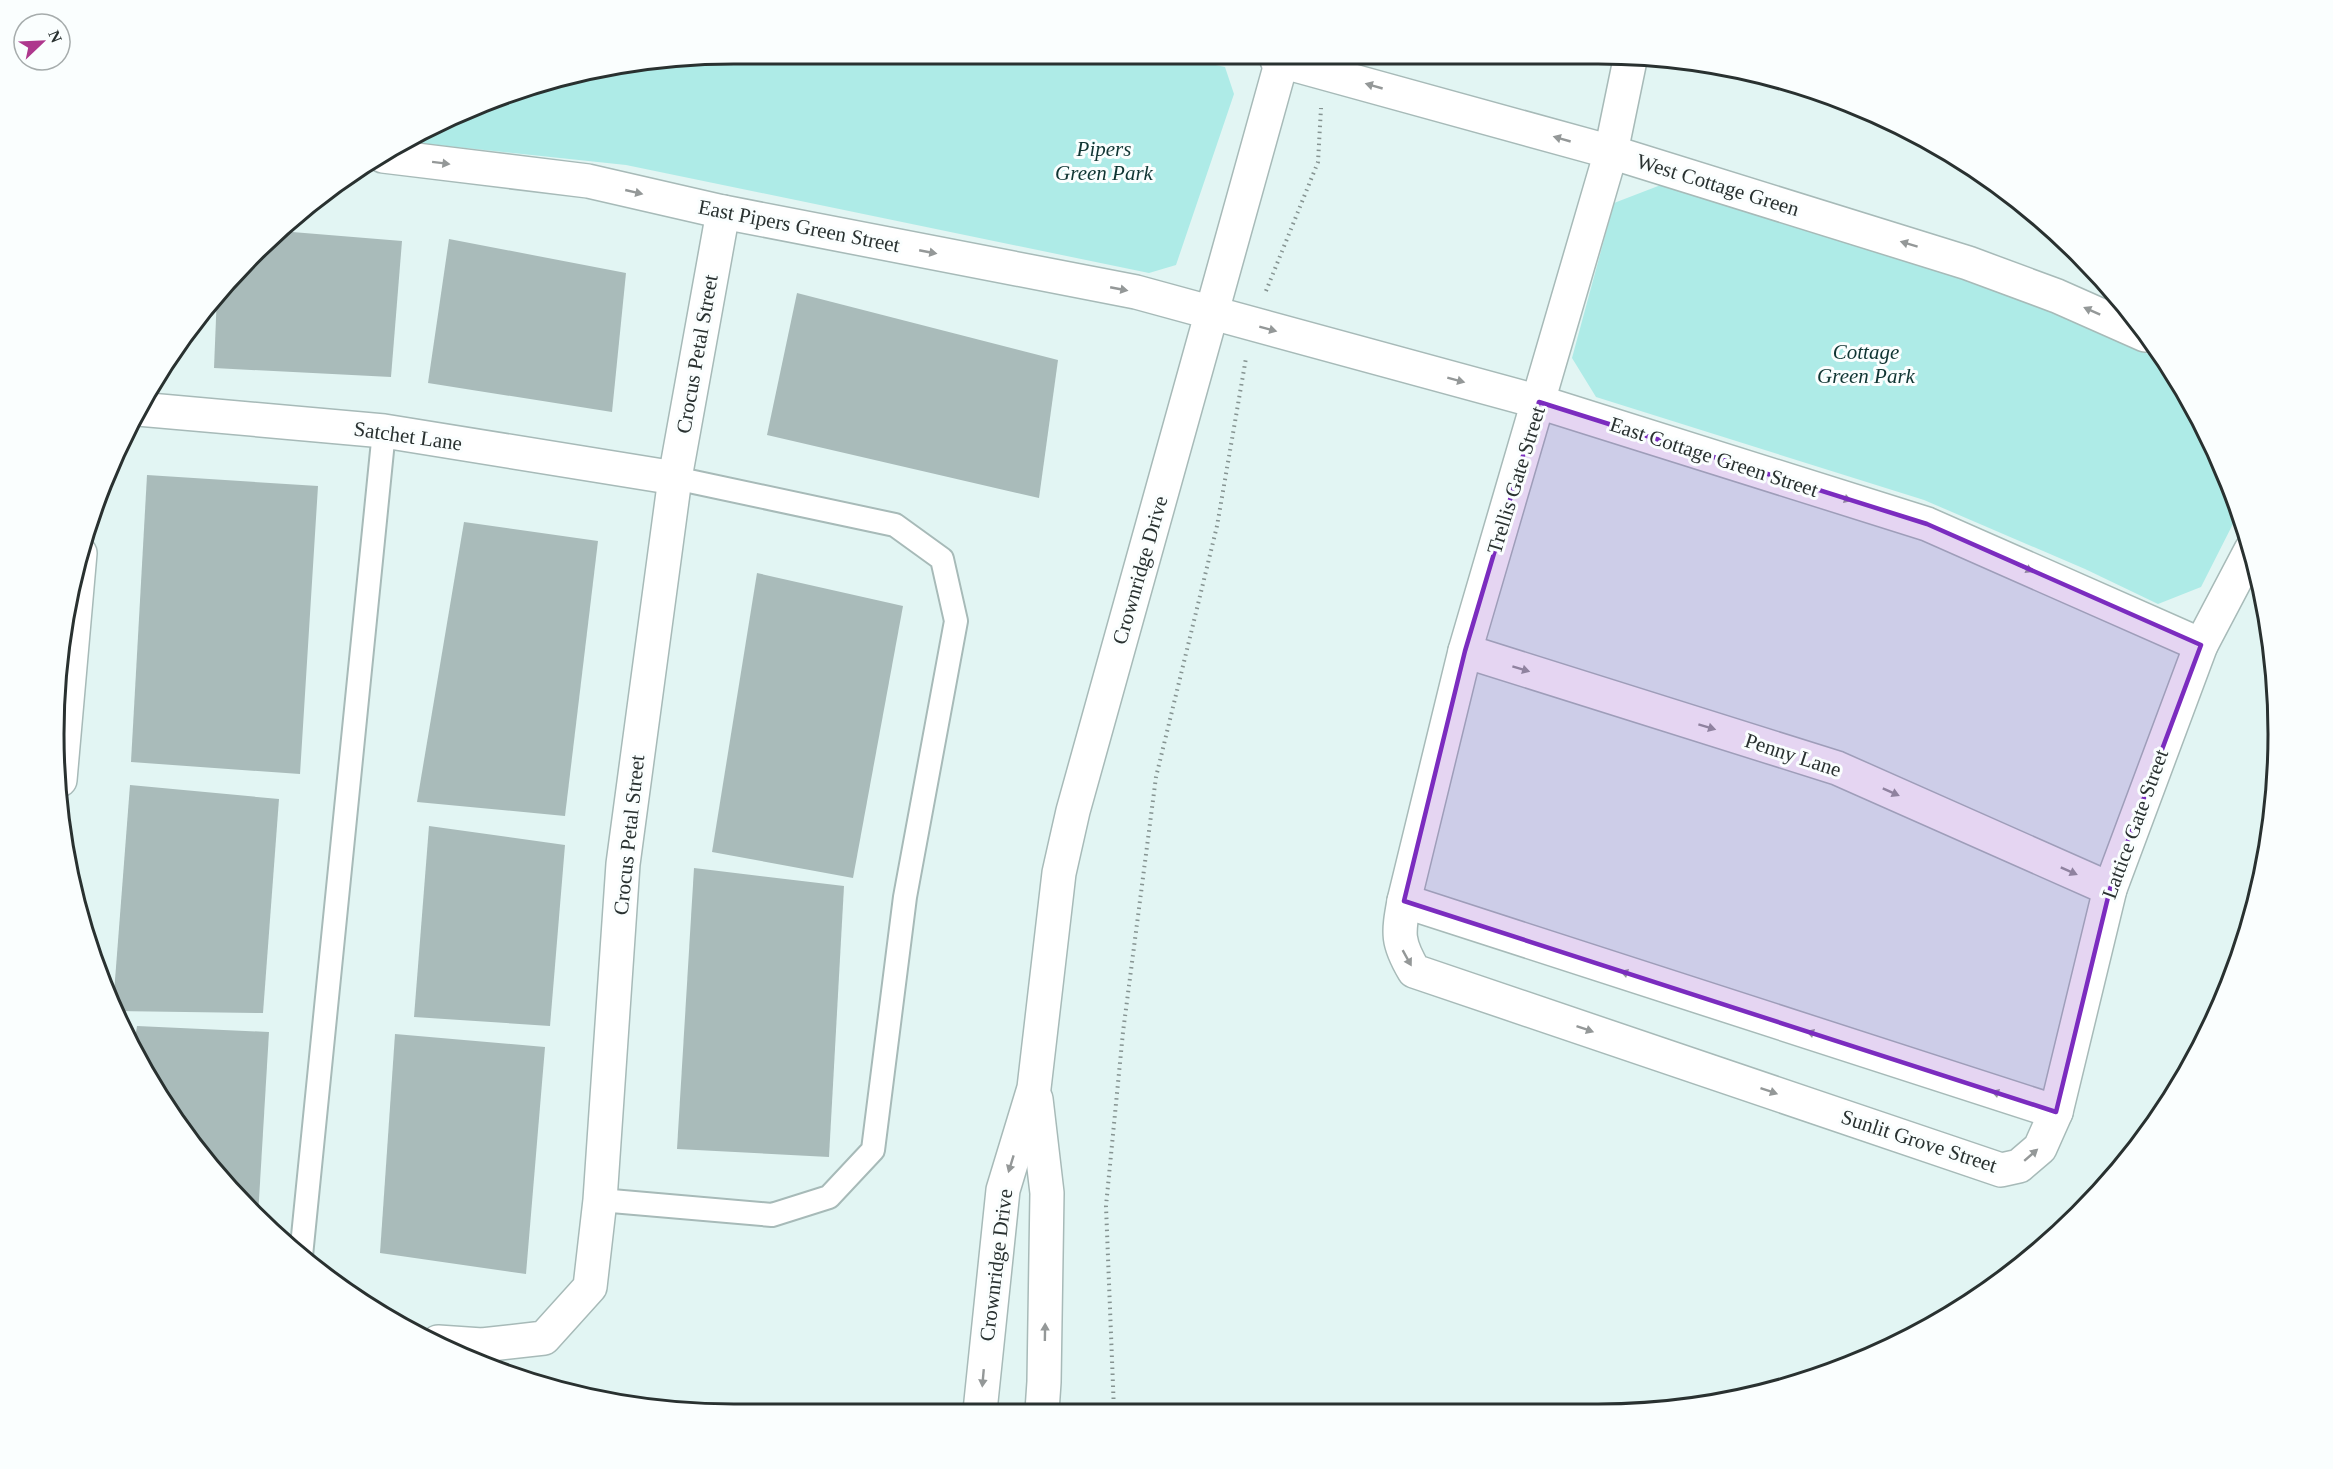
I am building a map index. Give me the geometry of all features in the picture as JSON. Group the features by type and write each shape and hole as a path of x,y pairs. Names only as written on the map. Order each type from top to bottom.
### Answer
{"street":[{"name":"Crownridge Drive","path":"981,1404 1003,1190 1034,1088 1059,873 1073,811 1279,64"},
{"name":"West Cottage Green","path":"1294,64 1611,152 1968,263 2057,296 2131,329"},
{"name":"Trellis Gate Street","path":"1404,901 1465,651 1611,152 1629,65"},
{"name":"East Pipers Green Street","path":"394,157 588,181 723,212 1136,292 1211,314"},
{"name":"Crocus Petal Street","path":"456,1343 482,1345 543,1338 590,1287 600,1200 623,864 675,478 723,212"},
{"name":"East Cottage Green Street","path":"1211,314 1539,402 1927,524 2200,645"},
{"name":"Satchet Lane","path":"148,410 384,431 675,478"},
{"name":"Lattice Gate Street","path":"2056,1112 2110,889 2200,645 2246,560"},
{"path":"64,734 74,624"},
{"name":"Penny Lane","path":"1465,651 1838,768 2110,889"},
{"path":"1404,901 2056,1112"},
{"name":"Sunlit Grove Street","path":"1404,901 1399,926 1402,950 1414,971 2001,1170 2019,1166 2040,1148 2056,1112"},
{"name":"Crownridge Drive","path":"1034,1088 1047,1193 1042,1404"}],"lane":[{"path":"302,1245 384,431"},
{"path":"600,1200 772,1215 829,1197 873,1150 905,897 956,621 942,559 895,525 675,478"}],"path":[{"path":"1114,1404 1106,1206 1123,1032 1156,777 1217,526 1252,325 1318,162 1323,72"}],"highlighted area":[{"path":"1539,402 1927,524 2201,645 2110,889 2056,1112 1404,901 1465,651"}],"green space":[{"name":"Pipers Green Park","path":"734,64 1211,64 1225,67 1234,94 1176,265 1149,273 626,165 420,143 478,116 561,87 647,70 691,66"},
{"name":"Cottage Green Park","path":"1666,183 1910,259 2016,296 2151,355 2199,438 2234,522 2201,587 2158,604 2085,569 1924,500 1596,397 1572,358 1614,203"}],"building":[{"path":"292,232 402,241 391,377 214,368 216,311 261,261"},
{"path":"449,239 626,273 612,412 428,383"},
{"path":"797,293 1058,360 1039,498 767,435"},
{"path":"147,475 318,486 300,774 131,762"},
{"path":"464,522 598,541 565,816 417,802"},
{"path":"757,573 903,606 853,878 712,852"},
{"path":"130,785 279,799 263,1013 125,1011 114,987"},
{"path":"429,826 565,845 550,1026 414,1017"},
{"path":"694,868 844,886 829,1157 677,1149"},
{"path":"137,1026 269,1032 259,1205 231,1176 177,1107 136,1034"},
{"path":"395,1034 545,1047 526,1274 380,1253"}]}
